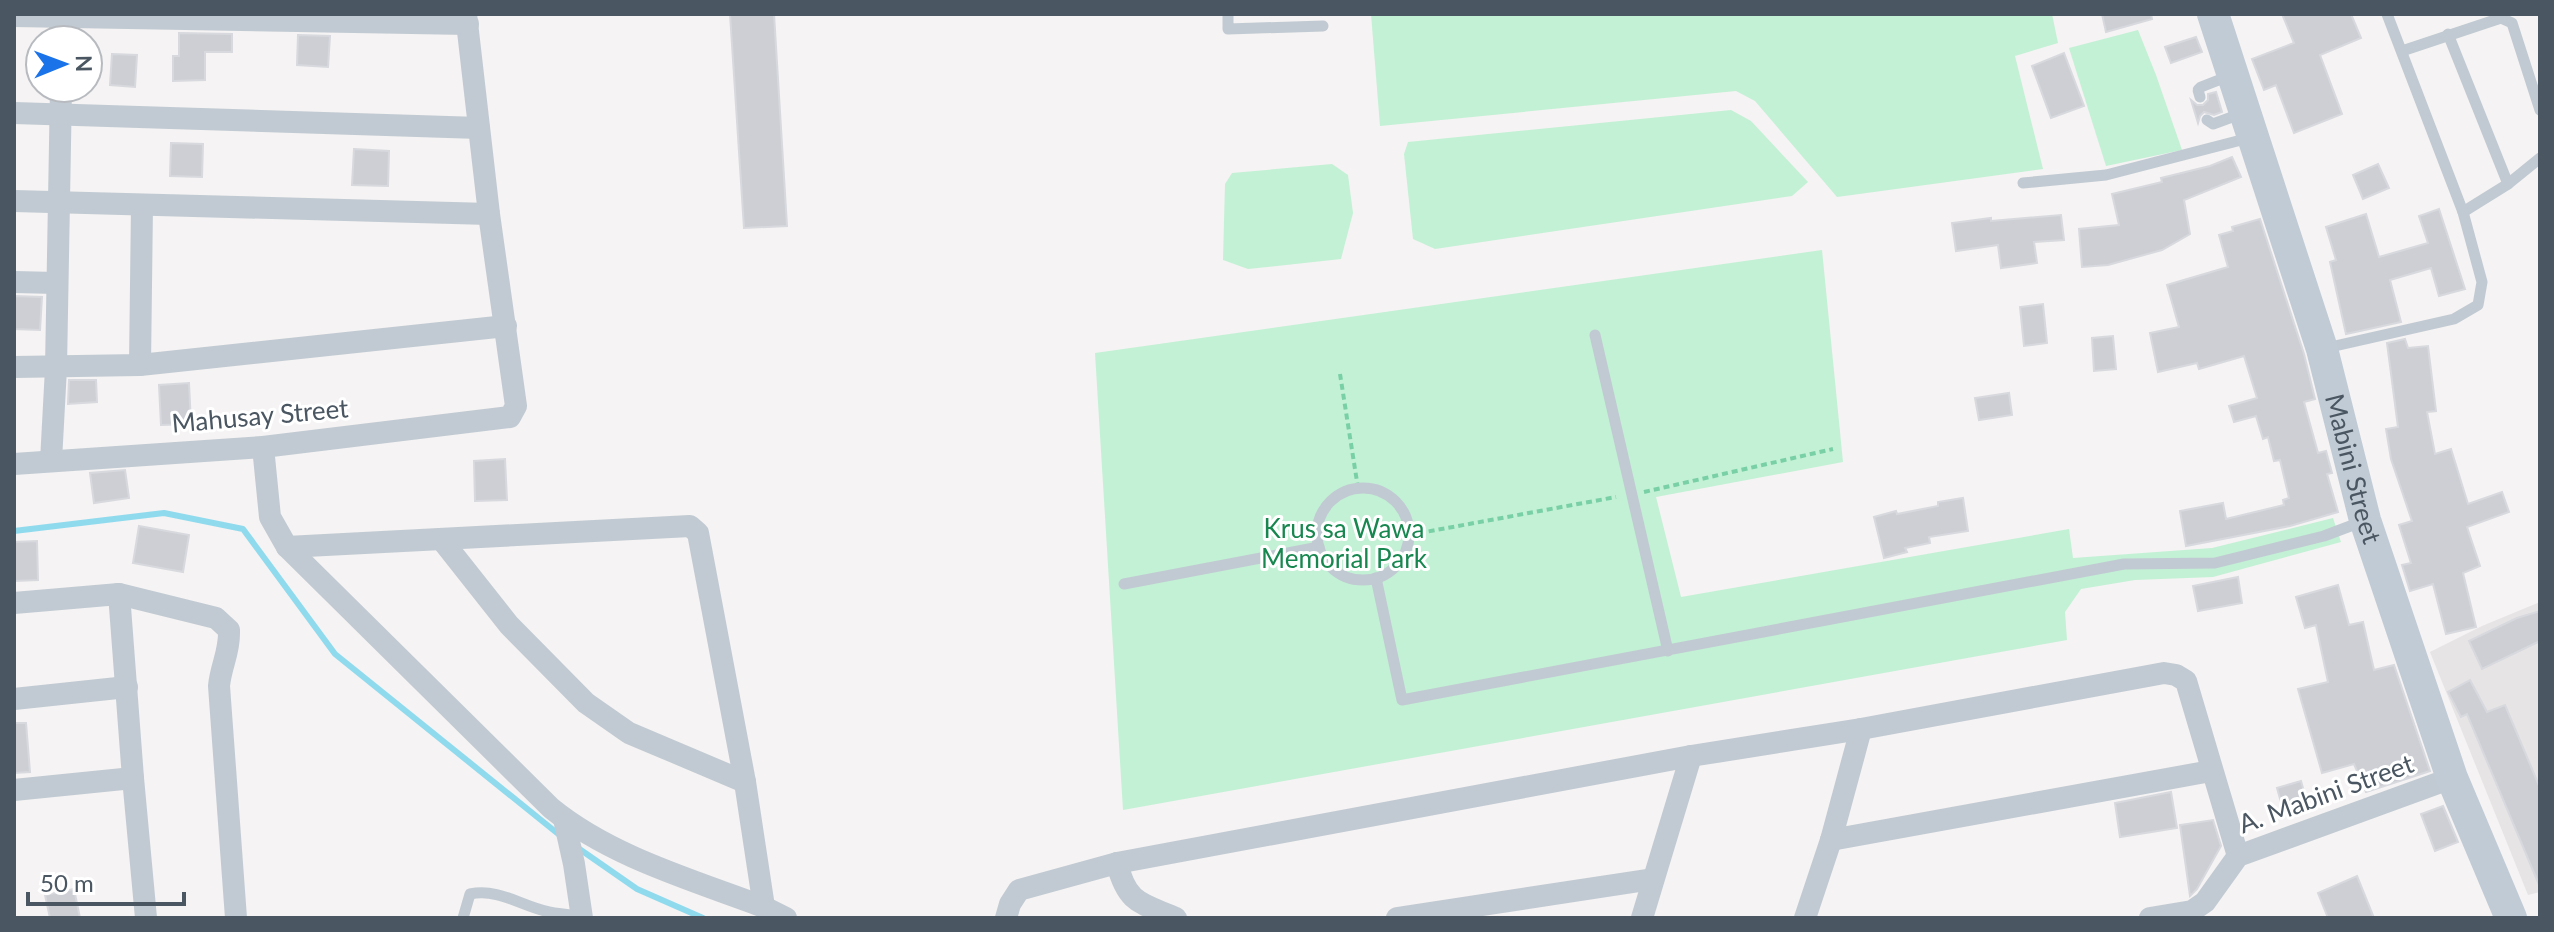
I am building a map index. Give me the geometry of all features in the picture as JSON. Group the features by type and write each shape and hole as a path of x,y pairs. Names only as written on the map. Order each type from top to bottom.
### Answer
{"main road":[{"name":"Mabini Street","path":"2213,14 2322,349 2365,520 2452,778 2511,918"}],"street":[{"path":"14,16 42,24"},
{"path":"14,367 140,365 506,326 489,214 467,19 150,16 95,24"},
{"path":"51,461 61,104"},
{"path":"14,113 479,128"},
{"path":"14,201 489,214"},
{"path":"140,365 142,205"},
{"path":"14,282 56,283"},
{"name":"Mahusay Street","path":"14,464 263,447 510,417 516,406 506,326"},
{"path":"263,447 270,517 287,547 566,823 622,851 786,918"},
{"path":"287,547 695,528 745,782 764,907"},
{"path":"441,539 509,625 586,703 629,733 745,782"},
{"path":"119,594 146,918"},
{"path":"14,603 119,594 216,618 229,630 230,648 219,686 236,918"},
{"path":"1006,918 1019,890 1117,863 1691,756 1861,729 2164,673 2186,681 2238,856"},
{"path":"14,699 127,687"},
{"path":"1805,918 1831,840 1861,729"},
{"path":"1642,918 1691,756"},
{"path":"1831,840 2211,771"},
{"path":"14,790 133,778"},
{"name":"A. Mabini Street","path":"2150,918 2192,911 2205,902 2238,856 2452,778"},
{"path":"566,823 581,917"},
{"path":"1117,863 1121,882 1131,898 1176,918"},
{"path":"1397,918 1653,879"}],"lane":[{"path":"1228,14 1228,29 1323,26"},
{"path":"2322,349 2454,319 2478,305 2482,282 2463,212 2387,14"},
{"path":"2402,51 2448,34 2507,18 2512,23 2540,110"},
{"path":"2448,34 2508,184"},
{"path":"2200,97 2198,90 2201,87 2233,74"},
{"path":"2207,120 2213,124 2250,125"},
{"path":"2023,183 2106,175 2250,125"},
{"path":"2463,212 2508,184 2540,158"},
{"path":"1595,335 1668,651"},
{"path":"1358,488 1378,490 1391,497 1401,507 1409,535 1407,549 1390,572 1362,580 1348,578 1335,571 1325,560 1317,533 1326,506 1337,496 1358,488"},
{"path":"1376,578 1402,700 2124,564 2215,563 2324,536 2365,520"},
{"path":"1124,584 1319,547"},
{"path":"463,918 470,894 480,892 506,896 550,912 581,917"}],"path":[{"path":"1340,374 1358,488"}],"shaded area":[{"path":"2540,602 2540,892 2528,895 2430,652"}],"green space":[{"path":"1371,14 2052,14 2058,43 2015,56 2043,169 1837,197 1755,101 1736,91 1380,126"},
{"path":"2138,30 2182,150 2106,166 2069,48"},
{"path":"1731,110 1751,121 1808,182 1792,196 1435,249 1413,239 1404,154 1408,142"},
{"path":"1332,164 1348,175 1353,213 1341,259 1248,269 1223,260 1225,184 1232,173"},
{"name":"Krus sa Wawa Memorial Park","path":"1822,250 1843,462 1656,497 1681,597 2069,529 2073,558 2212,548 2333,518 2341,542 2213,577 2135,580 2081,589 2065,612 2067,640 1123,810 1095,353"}],"building":[{"path":"730,14 774,14 787,226 744,228"},
{"path":"2102,14 2151,14 2152,19 2106,32"},
{"path":"2282,14 2351,14 2361,38 2320,55 2342,114 2294,133 2276,85 2264,90 2252,59 2294,43"},
{"path":"179,33 232,34 232,52 205,52 205,80 173,81 173,56 179,56"},
{"path":"298,35 330,36 328,67 297,65"},
{"path":"2196,37 2202,52 2171,63 2165,47"},
{"path":"2064,53 2084,106 2051,118 2032,66"},
{"path":"112,54 137,55 135,87 110,85"},
{"path":"2216,92 2222,112 2214,115 2204,112 2198,123 2191,100 2203,105 2208,100 2208,94"},
{"path":"171,143 203,144 202,177 170,176"},
{"path":"354,149 389,151 388,186 352,185"},
{"path":"2232,157 2241,177 2184,200 2190,234 2162,250 2108,265 2082,267 2079,229 2119,225 2112,194 2162,182 2161,178"},
{"path":"2378,164 2389,188 2363,199 2353,175"},
{"path":"2439,209 2465,289 2439,296 2431,268 2390,280 2401,322 2346,334 2330,262 2336,260 2326,227 2366,214 2379,257 2428,243 2419,216"},
{"path":"2061,215 2064,240 2034,242 2037,263 2001,268 1998,245 1956,251 1952,223"},
{"path":"2260,219 2304,354 2315,399 2304,402 2318,453 2326,451 2332,473 2327,474 2338,512 2290,526 2186,546 2180,511 2223,503 2226,519 2284,505 2283,500 2289,498 2280,460 2274,461 2268,437 2263,439 2256,416 2234,422 2229,406 2257,398 2244,356 2199,369 2197,363 2158,372 2150,333 2179,327 2167,285 2228,267 2219,235 2233,231 2232,227"},
{"path":"14,296 42,297 40,330 14,329"},
{"path":"2043,304 2047,343 2024,346 2020,307"},
{"path":"2113,336 2116,369 2094,371 2092,338"},
{"path":"2405,339 2408,348 2428,346 2436,411 2427,412 2435,454 2451,449 2468,504 2502,492 2509,512 2467,527 2480,566 2463,573 2476,627 2446,634 2433,584 2410,591 2402,565 2411,563 2399,525 2412,521 2391,459 2386,429 2398,427 2387,343"},
{"path":"69,380 96,380 97,402 68,404"},
{"path":"189,383 191,424 161,425 159,385"},
{"path":"2009,393 2012,415 1979,420 1975,398"},
{"path":"505,459 507,500 475,501 474,461"},
{"path":"125,470 129,498 94,503 90,473"},
{"path":"1963,498 1968,531 1929,537 1930,543 1905,548 1907,552 1884,558 1874,517 1938,506 1938,502"},
{"path":"139,526 189,535 183,572 133,563"},
{"path":"37,541 38,580 14,581 14,542"},
{"path":"2238,577 2242,603 2198,611 2193,586"},
{"path":"2338,585 2349,625 2363,622 2374,670 2394,665 2430,771 2366,792 2354,764 2322,773 2298,689 2328,682 2316,625 2305,628 2296,597"},
{"path":"2540,611 2540,641 2482,669 2469,641 2517,618"},
{"path":"2470,680 2487,712 2505,705 2540,788 2540,887 2467,714 2461,717 2448,692"},
{"path":"14,723 26,723 30,772 14,773"},
{"path":"2301,781 2308,806 2284,813 2277,788"},
{"path":"2171,792 2177,828 2120,837 2115,803"},
{"path":"2443,806 2458,842 2435,851 2421,814"},
{"path":"2213,820 2221,846 2190,896 2180,825"},
{"path":"2357,876 2374,918 2328,918 2318,893"},
{"path":"74,889 80,918 50,918 45,895"}],"waterway":[{"path":"14,531 164,513 243,529 335,654 562,837"},
{"path":"578,848 637,889 703,918"}]}
